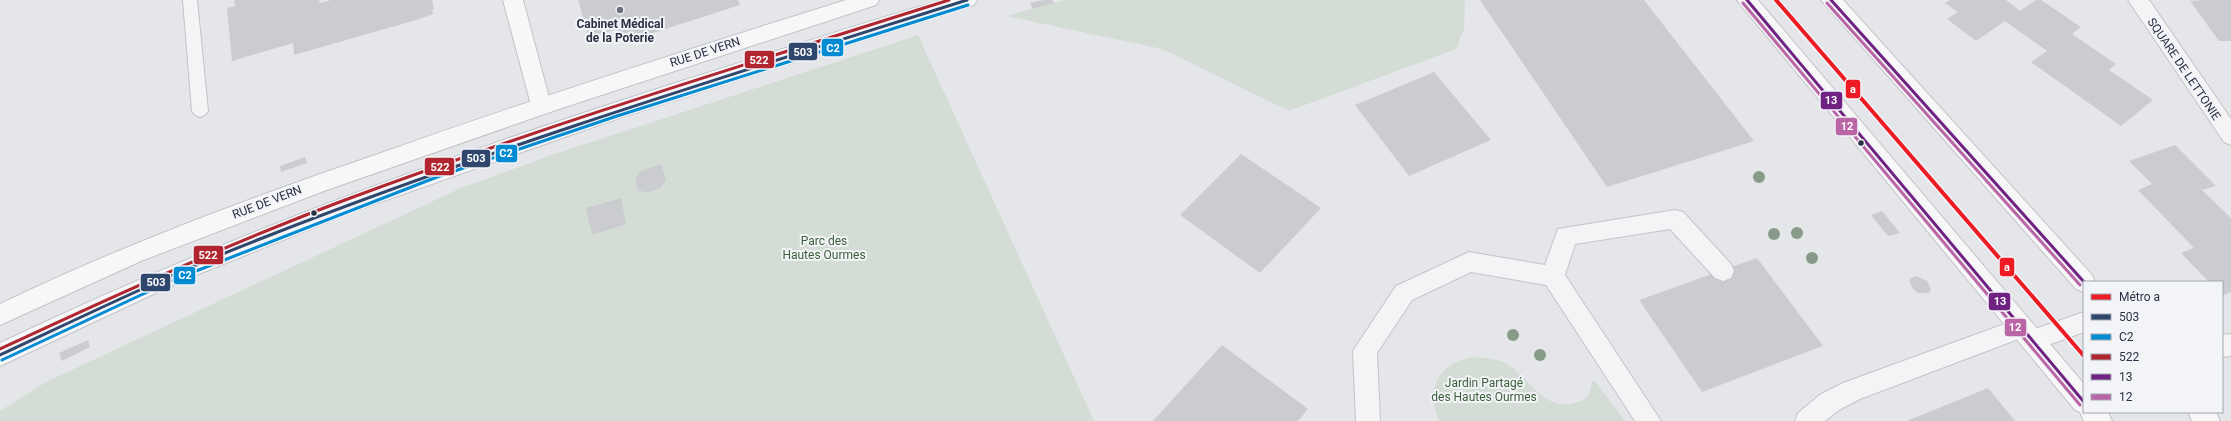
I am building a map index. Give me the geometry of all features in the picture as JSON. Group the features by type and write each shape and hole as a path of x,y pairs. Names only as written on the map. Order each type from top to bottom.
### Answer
{"main road":[{"path":"513,0 548,133"},
{"name":"RUE DE VERN","path":"0,315 43,293 148,249 273,200 541,105 869,0"},
{"path":"0,355 160,279 279,231 548,133 967,0"},
{"path":"1747,0 2083,401"},
{"path":"1831,0 2083,281"},
{"path":"2093,413 2100,421"}],"street":[{"name":"SQUARE DE LETTONIE","path":"2138,0 2231,136"},
{"path":"1553,276 1566,236 1675,219 1723,270"},
{"path":"1368,421 1365,351 1404,293 1470,262 1553,276 1649,421"},
{"path":"1807,421 1830,402 1852,391 2026,334 2083,322"}],"lane":[{"path":"190,0 200,111"}],"green space":[{"path":"1064,0 1465,0 1464,29 1456,49 1289,111 1162,49 1006,16"},
{"name":"Parc des Hautes Ourmes","path":"918,35 1094,421 0,421 0,411 46,382 461,188 552,155"},
{"name":"Jardin Partagé des Hautes Ourmes","path":"1472,357 1493,359 1505,363 1514,369 1546,399 1555,403 1566,404 1581,401 1587,397 1592,381 1595,381 1625,421 1439,421 1435,409 1434,398 1434,388 1438,380 1443,372 1450,366"}],"building":[{"path":"234,0 319,0 320,3 331,0 432,0 434,9 432,10 433,14 416,20 294,55 293,43 232,61 227,8 235,6"},
{"path":"578,0 738,0 740,5 622,43 618,29 589,37"},
{"path":"1043,0 1052,0 1054,3 1033,9 1030,3"},
{"path":"1480,0 1644,0 1754,141 1607,187"},
{"path":"1950,0 2006,0 2020,11 2036,0 2041,0 2081,27 2072,34 2116,64 2109,70 2153,100 2121,126 2031,62 2047,51 2005,21 1976,41 1947,19 1958,12 1945,3"},
{"path":"2231,0 2231,41 2219,41 2190,1"},
{"path":"1434,72 1491,140 1409,176 1355,105"},
{"path":"2175,145 2216,186 2202,190 2231,218 2231,292 2223,296 2223,281 2208,281 2181,253 2194,248 2138,190 2152,184 2129,161"},
{"path":"1241,154 1321,208 1260,273 1180,215"},
{"path":"305,157 307,163 281,172 280,166"},
{"path":"661,164 666,180 660,188 647,193 638,190 635,179 641,171"},
{"path":"621,198 626,224 592,235 586,208"},
{"path":"1882,211 1900,233 1888,236 1871,215"},
{"path":"1757,258 1823,346 1702,392 1639,300"},
{"path":"1916,276 1927,281 1931,289 1929,293 1918,293 1913,289 1909,281 1911,278"},
{"path":"88,340 90,347 62,361 59,353"},
{"path":"1222,345 1308,409 1298,421 1153,421"},
{"path":"1988,388 2015,421 1907,421"}],"metro line":[{"name":"a","path":"1776,0 2083,355"}],"transit line":[{"name":"522","path":"0,349 169,271 345,200 613,106 949,0"},
{"name":"503","path":"0,355 171,275 259,239 436,172 615,111 967,0"},
{"name":"13","path":"1747,0 2083,401"},
{"name":"13","path":"1831,0 2083,281"},
{"name":"12","path":"1743,3 2080,405"},
{"name":"12","path":"1827,3 2080,285"},
{"name":"C2","path":"2,360 173,280 261,244 437,177 617,116 968,5"}],"place":[{"name":"Cabinet Médical de la Poterie","path":"620,10"}]}
